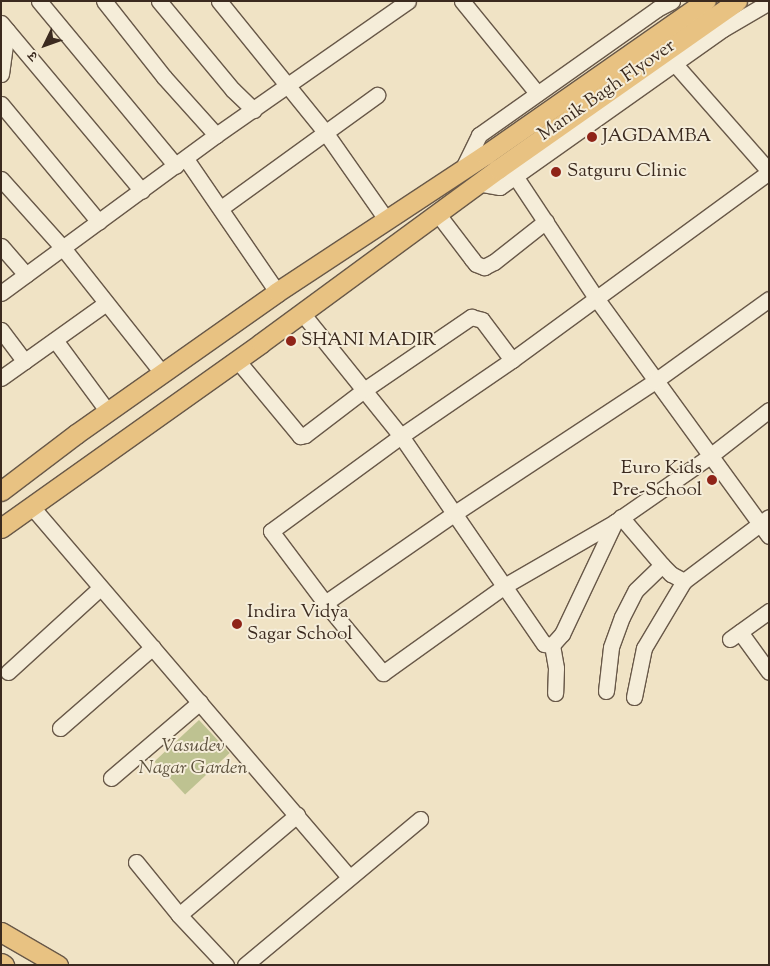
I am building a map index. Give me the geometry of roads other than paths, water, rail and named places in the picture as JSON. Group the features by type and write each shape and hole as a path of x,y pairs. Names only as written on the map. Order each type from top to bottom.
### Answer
{"main road":[{"name":"Manik Bagh Flyover","path":"1,528 302,313 478,183 491,162 706,1"},
{"name":"Manik Bagh Flyover","path":"1,491 108,412 277,292 386,219 462,170 491,162 737,1"},
{"path":"1,932 38,960 58,965"}],"street":[{"path":"39,1 221,208 277,292"},
{"path":"104,1 164,76 216,136"},
{"path":"159,1 227,84 254,110"},
{"path":"219,1 290,86 386,219"},
{"path":"1,293 216,136 290,86 408,1"},
{"path":"462,1 537,93"},
{"path":"462,170 479,135 657,9 672,1"},
{"path":"478,183 500,187 723,29 769,2"},
{"path":"4,26 142,190"},
{"path":"1,74 4,26"},
{"path":"674,63 769,171 512,360 401,436 271,531 325,603 383,673 506,585 618,520 710,456 769,410"},
{"path":"221,208 377,95"},
{"path":"1,104 99,222"},
{"path":"515,176 596,298 655,381 710,456 766,526 684,581 644,648 634,697"},
{"path":"1,179 63,248 163,374"},
{"path":"437,213 476,264 484,267 546,221"},
{"path":"1,246 26,275"},
{"path":"325,603 454,513 655,381 769,299"},
{"path":"1,378 106,303"},
{"path":"302,313 401,436 506,585 544,644 552,645"},
{"path":"237,360 300,436 305,435 364,390 471,317 482,320 512,360"},
{"path":"1,330 24,362"},
{"path":"55,340 108,412"},
{"path":"32,507 200,702 248,761 350,877"},
{"path":"618,520 670,574 684,581"},
{"path":"552,645 562,634 618,520"},
{"path":"606,691 611,646 622,617 636,590 662,565"},
{"path":"8,672 100,588"},
{"path":"769,611 735,635 769,672"},
{"path":"552,645 556,668 555,693"},
{"path":"60,728 153,647"},
{"path":"111,778 200,702"},
{"path":"179,915 297,815"},
{"path":"244,965 420,819"},
{"path":"136,862 179,915 226,965"}],"place":[{"name":"JAGDAMBA","path":"592,137"},
{"name":"Satguru Clinic","path":"556,172"},
{"name":"SHANI MADIR","path":"291,341"},
{"name":"Euro Kids Pre-School","path":"712,480"},
{"name":"Indira Vidya Sagar School","path":"237,624"}],"park label":[{"name":"Vasudev Nagar Garden","path":"193,758"}]}
